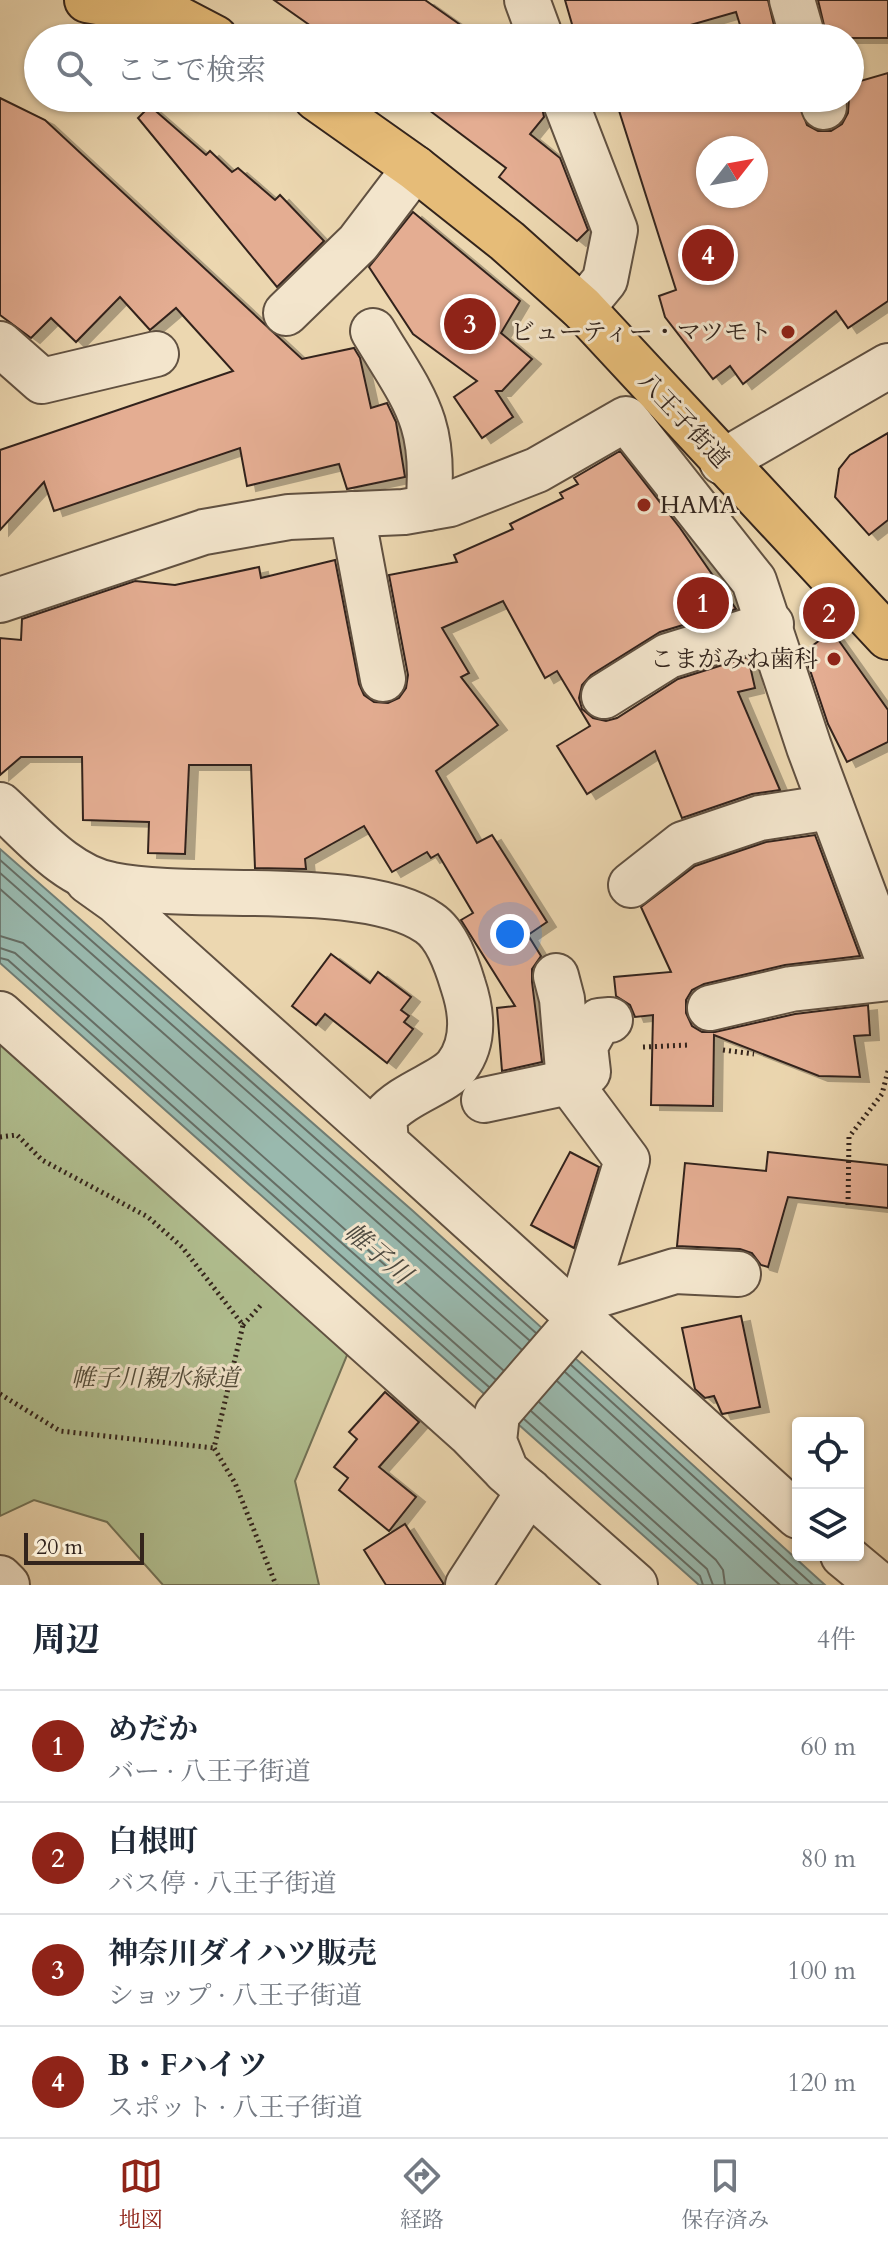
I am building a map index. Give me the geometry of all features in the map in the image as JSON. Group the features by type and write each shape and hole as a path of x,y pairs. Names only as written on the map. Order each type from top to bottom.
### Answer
{"highway":[{"path":"87,0 160,8 189,24"},
{"name":"八王子街道","path":"336,112 415,168 507,241 582,308 888,637"}],"street":[{"path":"527,0 536,24"},
{"path":"792,0 799,24"},
{"path":"569,112 615,230 605,280 582,308"},
{"path":"286,313 358,243 415,168"},
{"path":"373,331 421,410 431,449 428,508"},
{"path":"0,344 42,381 156,354"},
{"path":"722,462 888,366"},
{"path":"0,600 204,532 289,517 450,504 537,470 626,419 754,581 831,807 888,959"},
{"path":"352,514 383,679"},
{"path":"754,581 798,541"},
{"path":"604,696 668,656 771,624"},
{"path":"0,805 70,868 116,901 792,1511"},
{"path":"631,885 683,844 760,818 831,807"},
{"path":"70,868 110,885 341,899 389,906 430,923 455,960 469,1001 471,1038 456,1068 396,1102 384,1117 386,1143"},
{"path":"556,976 579,1077 627,1160 576,1316 497,1414 527,1486 596,1585"},
{"path":"707,1034 791,989 888,978"},
{"path":"0,1014 635,1585"},
{"path":"579,1077 585,1046 599,1021 610,1020"},
{"path":"484,1100 579,1077"},
{"path":"576,1316 675,1271 738,1274"},
{"path":"468,1585 527,1486"},
{"path":"501,1585 515,1544 527,1486"},
{"path":"850,1561 879,1585"},
{"path":"0,1578 7,1585"}],"path":[{"path":"579,1077 615,1053 674,1044 707,1034 754,1054"},
{"path":"848,1205 849,1137 882,1094 888,1071"},
{"path":"0,1137 17,1135 42,1160 148,1217 182,1247 243,1325 214,1448 235,1483 276,1585"},
{"path":"0,1394 60,1431 214,1448"}],"green space":[{"name":"帷子川親水緑道","path":"0,1042 350,1348 295,1481 319,1585 163,1585 107,1522 34,1500 0,1516"}],"water":[{"name":"帷子川","path":"0,849 413,1211 792,1555 792,1561 799,1561 825,1585 699,1585 0,963"}],"building":[{"path":"274,0 425,0 459,24 308,24"},
{"path":"565,0 768,0 774,24 740,24 736,12 694,24 572,24"},
{"path":"818,0 888,0 888,38 864,38 864,24 824,24"},
{"path":"888,73 888,301 848,328 836,311 743,384 730,366 713,379 665,317 659,296 676,290 619,112 802,112 807,125 818,131 831,131 842,124 848,112 864,112 864,80"},
{"path":"0,98 45,120 302,359 354,348 360,358 371,408 387,403 396,422 405,477 347,489 339,464 247,486 240,448 54,511 44,482 0,530 0,450 233,371 176,308 150,330 120,297 76,342 51,318 31,338 0,315"},
{"path":"144,112 157,112 206,155 210,151 232,172 238,168 275,200 280,195 324,241 277,287 138,118"},
{"path":"432,112 543,112 544,117 530,134 560,158 588,230 577,241 499,177 506,168"},
{"path":"413,212 520,301 501,333 532,359 502,391 496,391 513,417 482,438 454,397 477,381 413,334 369,267"},
{"path":"888,433 888,520 869,535 835,497 839,469 850,455"},
{"path":"620,451 680,528 736,609 660,632 591,675 582,685 579,698 582,709 593,718 606,721 617,718 678,679 748,657 755,688 738,692 780,790 752,794 682,818 655,751 587,794 557,746 590,726 557,671 545,678 503,601 442,628 469,673 461,677 498,725 436,771 477,843 492,835 547,922 528,935 541,956 532,969 532,982 542,1062 502,1071 497,1008 515,1006 461,920 473,913 438,854 431,858 427,852 392,872 364,826 305,859 306,869 255,868 251,765 189,765 185,854 148,853 149,822 83,820 82,757 21,757 0,775 0,638 21,640 22,619 135,581 175,585 259,567 261,578 335,560 359,684 364,695 374,702 388,703 399,698 406,688 408,675 389,575 457,562 454,555 513,529 510,524 563,498 560,493 578,484 574,478"},
{"path":"832,631 888,710 888,742 847,762 828,724 804,652"},
{"path":"815,835 860,956 785,965 704,984 692,990 686,1000 686,1013 692,1026 702,1032 715,1032 795,1014 868,1005 870,1035 854,1036 860,1077 819,1076 714,1035 713,1106 651,1105 653,1015 635,1017 630,1005 616,996 614,977 671,972 641,907 695,866 766,842"},
{"path":"331,954 370,983 378,972 411,997 401,1010 409,1016 404,1022 413,1029 387,1063 325,1014 316,1025 292,1006"},
{"path":"570,1152 599,1167 574,1248 531,1225"},
{"path":"768,1152 888,1165 888,1208 788,1197 768,1267 761,1265 752,1253 740,1249 677,1246 685,1163 766,1171"},
{"path":"741,1316 760,1407 722,1414 714,1396 705,1398 695,1389 682,1328"},
{"path":"385,1392 419,1422 379,1467 416,1497 389,1531 339,1490 348,1478 334,1467 357,1439 349,1432"},
{"path":"405,1524 443,1585 386,1585 364,1550"}],"place":[{"name":"B・Fハイツ","path":"708,255"},
{"name":"神奈川ダイハツ販売","path":"470,324"},
{"name":"ビューティー・マツモト","path":"788,332"},
{"name":"HAMA","path":"644,505"},
{"name":"めだか","path":"703,603"},
{"name":"白根町","path":"829,613"},
{"name":"こまがみね歯科","path":"834,659"}]}
